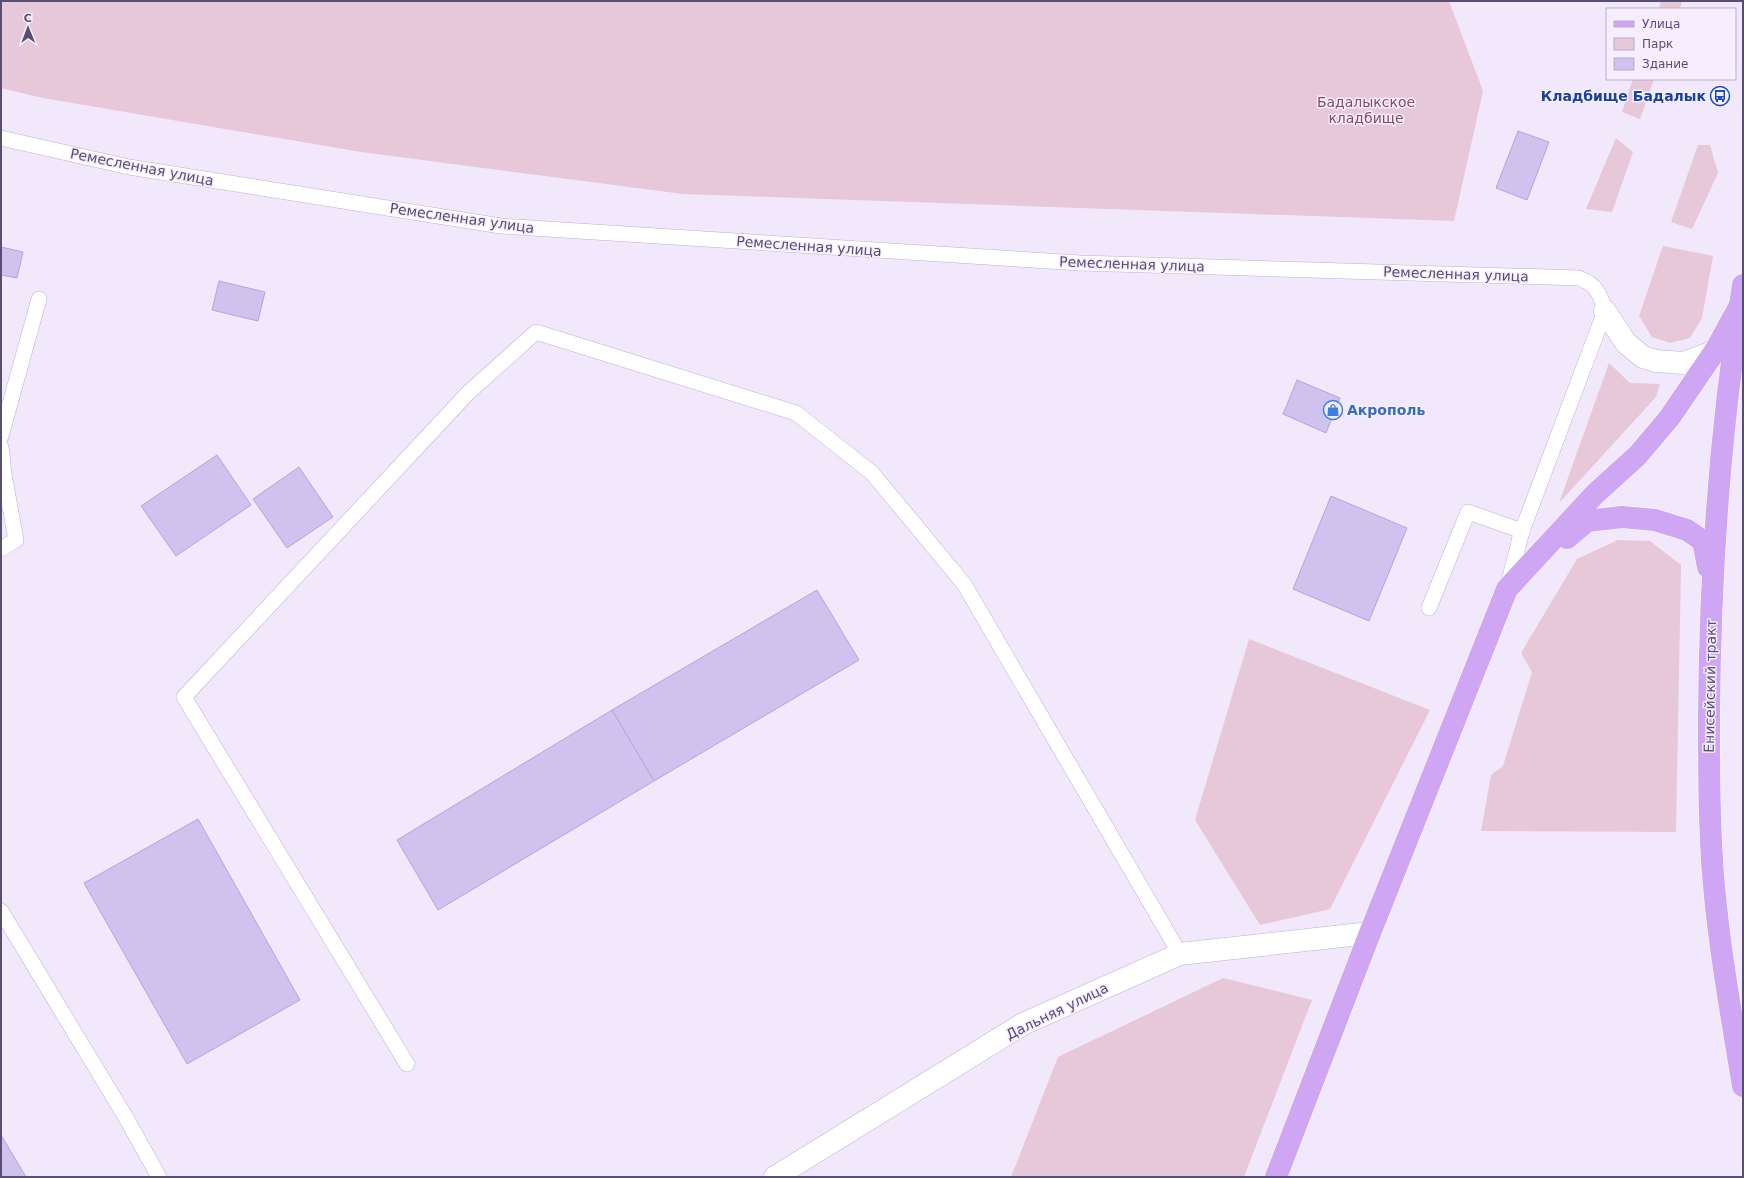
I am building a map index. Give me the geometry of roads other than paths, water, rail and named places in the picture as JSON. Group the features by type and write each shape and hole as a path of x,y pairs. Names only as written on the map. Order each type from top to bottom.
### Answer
{"main road":[{"name":"Енисейский тракт","path":"1743,285 1721,454 1712,589 1709,776 1714,885 1725,974 1743,1086"},
{"path":"1276,1177 1370,933 1507,589 1595,494 1638,455 1670,417 1715,351 1739,307"},
{"path":"1507,589 1587,521 1622,517 1655,520 1687,530 1703,541 1712,589"}],"street":[{"path":"1605,311 1626,343 1644,357 1656,361 1684,363 1715,351"},
{"name":"Дальняя улица","path":"775,1177 1023,1024 1180,954 1370,933"}],"lane":[{"name":"Ремесленная улица","path":"1,138 129,167 501,226 1080,263 1579,278 1595,286 1600,294 1605,311"},
{"path":"1,436 39,299"},
{"path":"1507,589 1522,532 1605,311"},
{"path":"407,1064 184,697 468,393 536,332 796,413 872,474 964,584 1180,954"},
{"path":"1,448 4,474 16,540 1,549"},
{"path":"1429,608 1468,512 1522,532"},
{"path":"1,911 125,1116 158,1177"}],"place":[{"name":"Кладбище Бадалык","path":"1720,96"},
{"name":"Акрополь","path":"1333,410"}],"park label":[{"name":"Бадалыкское кладбище","path":"1366,110"}]}
